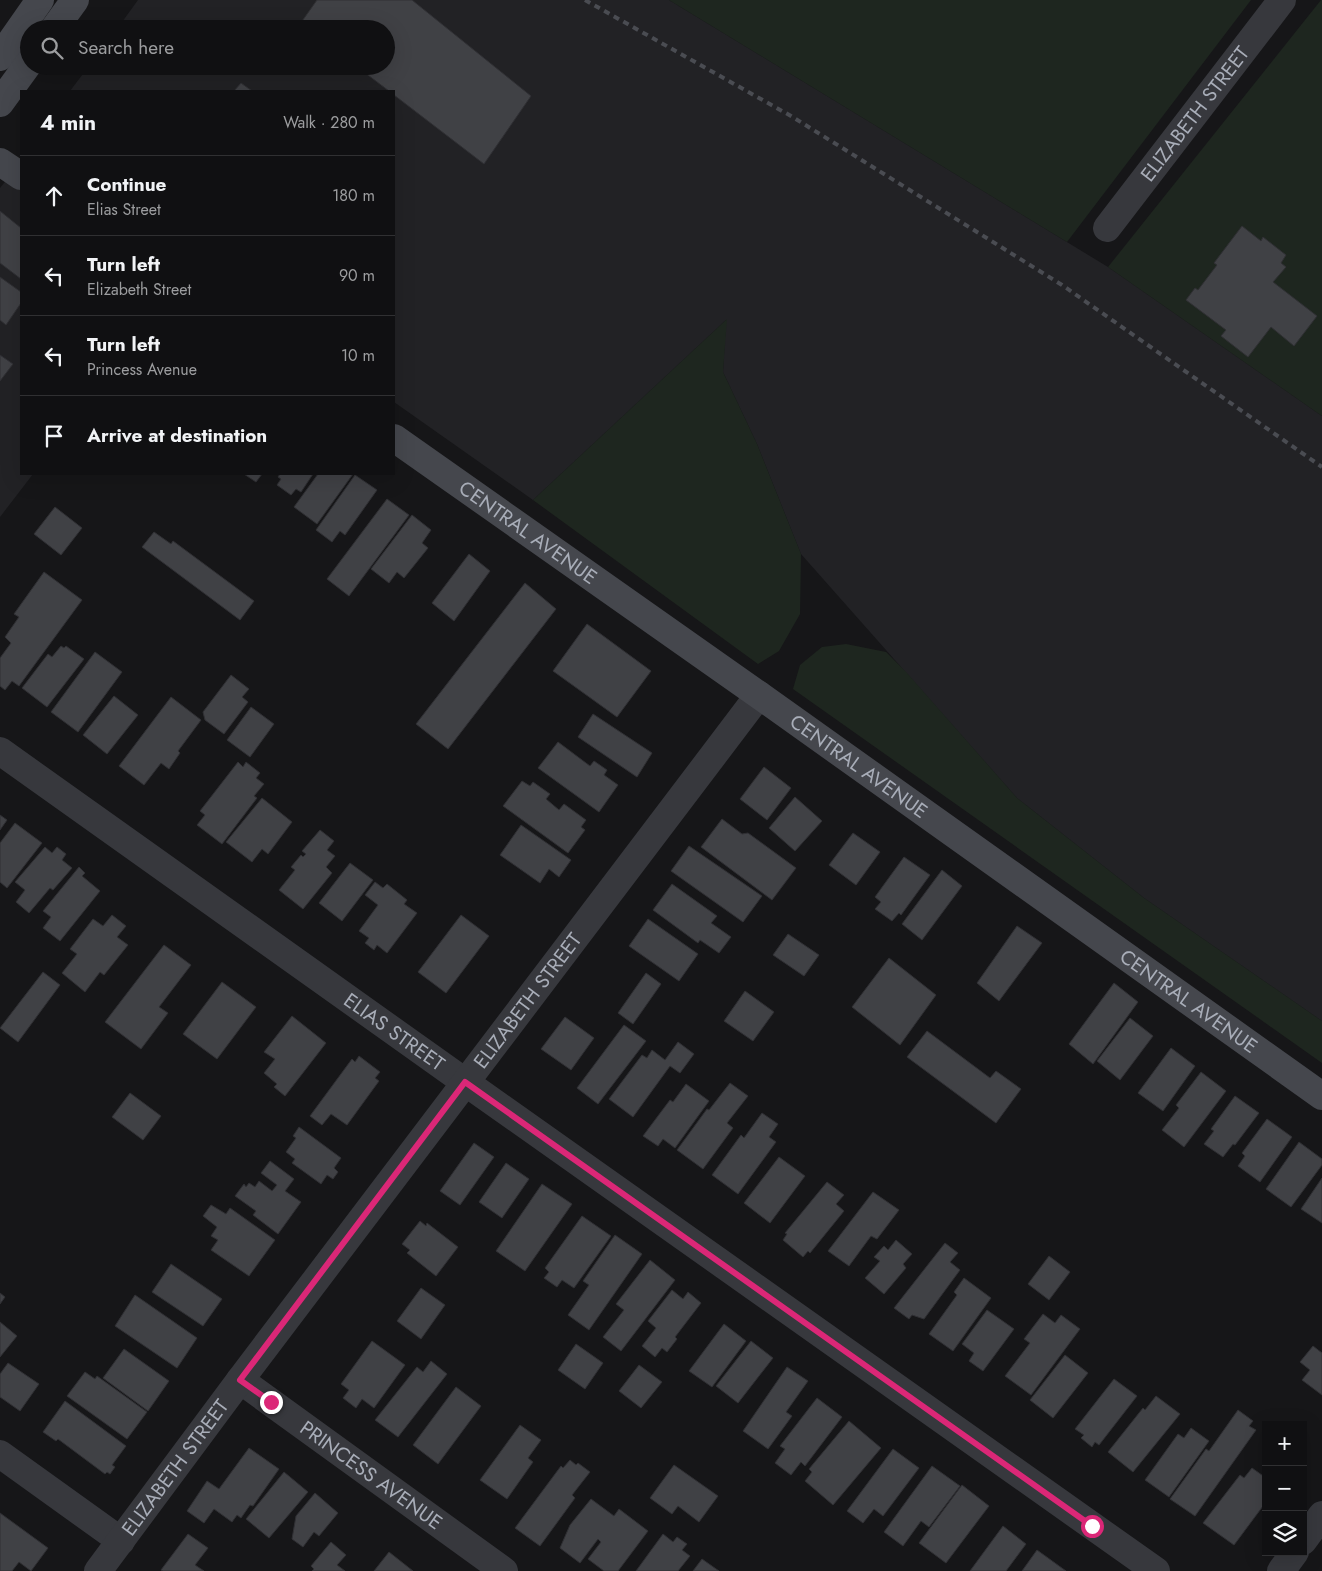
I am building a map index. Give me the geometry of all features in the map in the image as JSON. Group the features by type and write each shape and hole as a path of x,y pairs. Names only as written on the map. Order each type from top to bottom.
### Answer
{"street":[{"path":"26,20 40,0"},
{"path":"61,20 76,0"},
{"name":"ELIZABETH STREET","path":"1107,228 1282,0"},
{"path":"0,57 20,28"},
{"path":"0,102 21,75"},
{"path":"0,162 20,175"},
{"name":"CENTRAL AVENUE","path":"395,439 1322,1096"},
{"name":"ELIZABETH STREET","path":"98,1571 240,1380 759,695"},
{"name":"ELIAS STREET","path":"0,751 1156,1571"},
{"name":"PRINCESS AVENUE","path":"240,1380 504,1571"},
{"path":"0,1454 121,1541"},
{"path":"1307,1536 1322,1515"},
{"path":"1281,1571 1292,1556"}],"shaded area":[{"path":"138,0 669,0 1108,267 1322,416 1322,1021 1144,898 1017,798 801,554 757,444 723,372 726,320 533,500 395,403 395,90 71,90 82,75 395,75 395,20 124,20"},
{"path":"669,0 1251,0 1067,242"},
{"path":"1322,0 1322,416 1108,267"},
{"path":"8,178 20,187 20,475 32,475 0,517 0,188"},
{"path":"727,319 723,372 757,444 801,554 800,614 779,651 758,664 533,500"},
{"path":"846,644 886,652 907,673 1017,798 1144,898 1322,1021 1322,1063 793,689 800,665 822,647"}],"building":[{"path":"317,0 412,0 531,96 484,164 395,96 395,90 388,90 368,75 395,75 395,20 303,20"},
{"path":"241,83 251,90 235,90"},
{"path":"0,211 20,227 20,278 0,263"},
{"path":"1242,226 1261,241 1263,237 1286,255 1281,263 1286,267 1273,282 1317,316 1294,346 1271,327 1248,357 1221,336 1226,330 1186,300 1195,288 1198,290 1217,265 1214,263"},
{"path":"0,277 20,291 20,304 6,325 0,320"},
{"path":"0,355 13,364 0,381"},
{"path":"246,475 261,475 256,482"},
{"path":"279,475 312,475 301,492 296,489 291,495 277,485 281,479 278,477"},
{"path":"317,475 352,475 317,524 294,507"},
{"path":"355,475 377,490 345,535 340,531 332,542 316,530"},
{"path":"387,499 409,515 349,596 327,579"},
{"path":"55,507 82,528 61,555 34,534"},
{"path":"412,515 431,530 422,543 428,548 404,578 397,572 389,583 371,569"},
{"path":"154,532 171,544 173,541 254,601 240,620 142,547"},
{"path":"469,554 490,571 454,621 432,603"},
{"path":"44,572 82,600 19,686 12,681 5,690 0,686 0,658 11,643 5,637 19,617 14,614"},
{"path":"525,583 556,609 448,749 416,724"},
{"path":"587,624 651,671 617,717 553,671"},
{"path":"61,646 64,648 66,646 84,659 47,707 22,688 48,654 52,657"},
{"path":"95,652 122,672 78,732 51,712"},
{"path":"231,675 249,689 242,697 248,702 224,734 205,720 203,712"},
{"path":"114,696 138,715 107,754 83,735"},
{"path":"171,697 201,720 178,751 180,753 169,769 161,763 144,785 119,766"},
{"path":"251,707 274,724 250,757 227,740"},
{"path":"593,714 652,753 637,777 578,737"},
{"path":"558,742 590,766 594,761 607,770 604,775 618,785 599,812 538,768"},
{"path":"238,762 243,767 246,762 260,773 256,778 264,784 254,796 257,798 222,844 197,825 205,815 200,811"},
{"path":"764,767 791,788 767,820 740,799"},
{"path":"522,781 530,786 533,782 550,794 546,799 559,810 564,804 586,820 581,827 585,830 568,853 503,806"},
{"path":"795,797 822,821 795,851 769,828"},
{"path":"262,798 292,822 268,854 262,849 252,862 226,842"},
{"path":"0,815 7,820 0,830"},
{"path":"722,819 742,834 748,833 796,868 772,900 701,847"},
{"path":"15,823 42,843 7,888 0,882 0,843"},
{"path":"521,825 571,860 559,877 549,869 540,883 500,855"},
{"path":"320,830 334,841 327,850 335,856 326,867 332,873 303,909 279,890 295,870 291,867 301,855 303,857 306,854 302,851"},
{"path":"853,833 880,852 856,885 829,865"},
{"path":"689,846 762,896 743,922 671,871"},
{"path":"45,847 52,853 57,847 66,854 62,860 72,868 53,890 50,888 29,913 16,902 25,890 15,882"},
{"path":"904,857 930,875 901,915 899,913 892,921 875,909 881,902 875,897"},
{"path":"350,863 373,880 342,921 319,903"},
{"path":"79,867 85,873 82,876 100,891 60,941 43,928 51,917 43,911"},
{"path":"942,870 962,886 922,940 902,924"},
{"path":"375,882 383,888 387,884 407,900 404,904 417,913 387,953 377,945 374,950 365,943 369,938 359,931 378,905 365,895"},
{"path":"672,884 717,916 711,923 731,937 719,953 700,940 698,943 653,910"},
{"path":"112,915 126,926 117,937 128,945 104,975 100,972 85,992 62,973 77,954 70,949 93,919 103,926"},
{"path":"461,915 489,936 446,993 418,972"},
{"path":"648,919 698,954 679,981 629,946"},
{"path":"1017,926 1042,943 999,1001 977,983"},
{"path":"788,934 819,955 804,976 773,955"},
{"path":"164,945 191,965 159,1007 168,1013 141,1049 105,1022"},
{"path":"889,958 936,995 900,1045 852,1007"},
{"path":"43,972 60,985 18,1042 0,1028"},
{"path":"646,973 661,984 633,1024 618,1013"},
{"path":"222,982 256,1007 217,1059 183,1034"},
{"path":"1114,983 1138,1002 1093,1064 1069,1044"},
{"path":"745,991 774,1012 753,1041 724,1021"},
{"path":"292,1016 326,1043 285,1096 274,1087 277,1084 264,1073 275,1059 264,1052"},
{"path":"565,1017 594,1038 571,1070 541,1049"},
{"path":"1130,1018 1153,1036 1120,1080 1097,1061"},
{"path":"624,1025 646,1041 598,1104 577,1088"},
{"path":"927,1031 990,1078 996,1071 1021,1089 996,1123 907,1057"},
{"path":"678,1042 694,1054 680,1073 670,1066 633,1117 609,1099 642,1055 647,1058 652,1050 665,1060"},
{"path":"1171,1048 1195,1066 1163,1111 1138,1093"},
{"path":"359,1056 380,1072 375,1078 379,1081 347,1125 331,1114 322,1125 310,1116 352,1059 355,1062"},
{"path":"1201,1072 1226,1091 1184,1147 1162,1130 1179,1108 1176,1105"},
{"path":"730,1083 748,1096 727,1123 733,1128 703,1169 677,1150 707,1109 709,1110"},
{"path":"686,1084 709,1101 675,1148 663,1139 658,1146 643,1136 670,1100 673,1102"},
{"path":"130,1093 161,1116 143,1140 112,1117"},
{"path":"1235,1096 1259,1113 1235,1145 1233,1144 1223,1157 1204,1144 1214,1131 1211,1129"},
{"path":"762,1113 778,1124 769,1137 776,1142 738,1194 712,1175 741,1135 744,1138"},
{"path":"1267,1119 1292,1137 1260,1182 1238,1166 1245,1156 1242,1153"},
{"path":"299,1127 341,1158 334,1168 338,1172 333,1179 327,1175 321,1184 292,1163 295,1159 286,1152 296,1138 293,1136"},
{"path":"1299,1142 1322,1159 1322,1165 1291,1207 1266,1189"},
{"path":"474,1143 494,1157 460,1205 440,1191"},
{"path":"779,1157 805,1176 770,1223 744,1203"},
{"path":"270,1161 294,1179 285,1191 301,1202 278,1234 253,1215 256,1211 235,1196 244,1184 246,1187 249,1183 255,1187 259,1181 272,1191 277,1185 261,1173"},
{"path":"506,1163 529,1179 502,1218 479,1202"},
{"path":"1322,1178 1322,1223 1301,1209"},
{"path":"827,1182 844,1195 836,1204 844,1211 810,1253 808,1251 803,1257 783,1240 787,1234 785,1233"},
{"path":"542,1184 572,1204 525,1271 496,1251"},
{"path":"873,1192 899,1210 877,1239 871,1236 849,1266 828,1251"},
{"path":"211,1205 226,1214 230,1208 275,1240 249,1276 211,1250 218,1240 211,1236 217,1227 203,1216"},
{"path":"582,1216 611,1236 574,1288 562,1280 557,1287 544,1278 549,1272 545,1268"},
{"path":"420,1221 426,1226 427,1223 458,1247 436,1276 407,1253 410,1250 402,1244"},
{"path":"615,1235 642,1254 589,1330 568,1315 589,1285 583,1281"},
{"path":"896,1240 912,1254 903,1264 906,1268 884,1294 865,1278 880,1261 874,1257 884,1246 888,1250"},
{"path":"945,1243 958,1253 950,1262 960,1270 924,1319 912,1315 909,1319 894,1308"},
{"path":"1049,1256 1070,1272 1049,1300 1028,1284"},
{"path":"650,1260 675,1280 621,1351 603,1337 624,1310 616,1304"},
{"path":"171,1264 222,1299 203,1326 152,1292"},
{"path":"964,1278 991,1298 953,1351 929,1334 957,1295 954,1292"},
{"path":"421,1288 445,1305 421,1339 397,1321"},
{"path":"672,1290 683,1299 688,1292 701,1303 675,1337 677,1339 667,1352 662,1348 655,1357 642,1346 656,1328 648,1321"},
{"path":"0,1293 5,1297 0,1304"},
{"path":"135,1295 197,1338 177,1368 115,1326"},
{"path":"987,1310 1014,1329 983,1371 969,1361 974,1353 962,1344"},
{"path":"1043,1314 1055,1323 1061,1315 1080,1329 1031,1395 1005,1376 1030,1343 1024,1339"},
{"path":"0,1322 17,1336 0,1357"},
{"path":"724,1324 746,1341 712,1387 689,1371"},
{"path":"372,1341 405,1365 374,1408 362,1399 356,1408 343,1398 349,1390 341,1384"},
{"path":"751,1341 773,1358 738,1403 716,1386"},
{"path":"576,1344 603,1363 585,1389 558,1370"},
{"path":"1313,1346 1322,1353 1322,1395 1302,1380 1310,1370 1300,1362"},
{"path":"124,1349 169,1381 148,1411 103,1378"},
{"path":"1065,1355 1088,1373 1053,1418 1030,1400"},
{"path":"431,1361 447,1374 398,1437 375,1420 417,1367 423,1372"},
{"path":"8,1363 39,1384 20,1411 0,1397 0,1374"},
{"path":"639,1365 662,1382 641,1408 619,1391"},
{"path":"787,1367 808,1381 786,1412 792,1416 768,1449 743,1431"},
{"path":"85,1372 95,1379 97,1376 147,1412 127,1439 67,1396"},
{"path":"1114,1379 1137,1396 1099,1445 1095,1442 1092,1447 1081,1438 1084,1435 1075,1429"},
{"path":"456,1387 481,1406 438,1464 413,1445"},
{"path":"1156,1396 1180,1414 1133,1472 1108,1452 1143,1408 1145,1410"},
{"path":"817,1398 842,1417 805,1466 801,1462 791,1475 775,1463 785,1449 780,1446"},
{"path":"65,1401 126,1446 112,1465 115,1467 110,1474 107,1472 105,1474 58,1439 56,1441 43,1432"},
{"path":"1238,1410 1253,1421 1249,1426 1256,1430 1195,1516 1170,1499 1206,1449 1209,1451"},
{"path":"849,1421 881,1448 833,1505 805,1481 812,1472 809,1469"},
{"path":"520,1425 541,1440 528,1458 533,1462 507,1499 480,1480"},
{"path":"1191,1428 1209,1441 1169,1497 1145,1480 1178,1434 1184,1438"},
{"path":"249,1448 279,1469 253,1506 250,1505 241,1518 237,1515 232,1522 214,1509 204,1523 187,1511 207,1481 219,1489"},
{"path":"893,1449 919,1468 883,1516 874,1509 863,1523 847,1511"},
{"path":"570,1460 576,1465 578,1463 590,1472 572,1495 575,1498 540,1546 515,1528 561,1466 563,1468"},
{"path":"674,1465 718,1496 699,1522 678,1506 672,1514 650,1498"},
{"path":"932,1466 960,1486 929,1527 921,1521 903,1546 884,1532"},
{"path":"1252,1468 1262,1475 1262,1507 1234,1545 1203,1523 1240,1475 1244,1478"},
{"path":"284,1472 308,1492 269,1538 246,1519"},
{"path":"962,1485 989,1506 946,1563 919,1543"},
{"path":"315,1493 338,1513 319,1536 314,1532 303,1547 292,1539 296,1516"},
{"path":"591,1499 614,1516 619,1509 648,1531 618,1571 604,1571 588,1559 601,1542 598,1539 580,1563 560,1548 570,1525"},
{"path":"0,1513 48,1548 31,1571 19,1562 12,1571 0,1571"},
{"path":"1003,1526 1026,1544 1006,1571 970,1571"},
{"path":"188,1534 208,1548 195,1565 204,1571 161,1570"},
{"path":"663,1534 673,1542 677,1537 687,1544 682,1550 690,1556 678,1571 636,1571"},
{"path":"331,1542 346,1555 337,1565 345,1571 312,1571 314,1569 311,1566"},
{"path":"1037,1550 1066,1571 1022,1571"},
{"path":"389,1552 413,1571 374,1571"},
{"path":"702,1559 719,1571 693,1571"}],"railway":[{"path":"585,0 791,116 1062,285 1322,467"}],"route":[{"path":"271,1402 240,1380 465,1082 1092,1526"}]}
